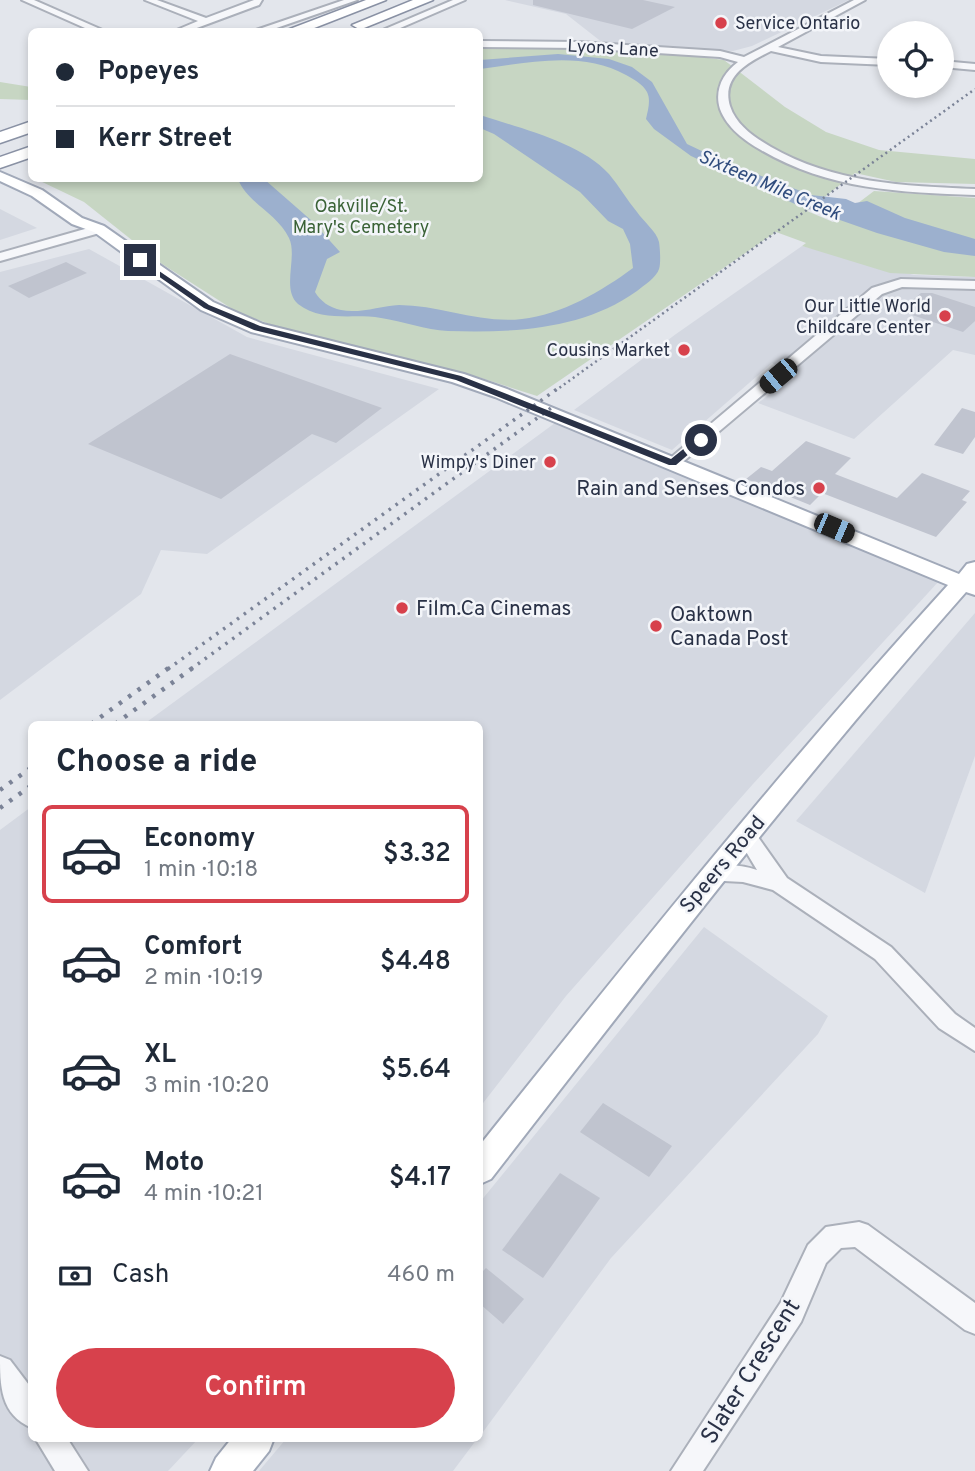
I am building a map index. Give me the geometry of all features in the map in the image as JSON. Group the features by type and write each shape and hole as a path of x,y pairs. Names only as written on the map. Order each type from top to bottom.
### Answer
{"highway":[{"path":"300,28 379,0"},
{"path":"352,28 426,0"},
{"path":"0,138 28,128"},
{"path":"0,163 28,152"}],"main road":[{"path":"0,171 62,198 90,219 95,226 206,306 257,328 458,378 971,580"},
{"path":"0,176 37,193 77,221 95,226"},
{"name":"Speers Road","path":"483,1165 712,874 883,671 971,580"},
{"path":"229,1471 253,1442"}],"street":[{"path":"26,0 93,28"},
{"path":"149,0 205,22"},
{"path":"188,28 256,4 258,0"},
{"path":"266,28 353,0"},
{"path":"392,28 461,0"},
{"path":"861,0 746,61 733,71 723,88 722,98 726,112 741,131 775,154 822,174 877,186 975,192"},
{"name":"Lyons Lane","path":"483,44 579,45 720,54 746,61"},
{"path":"770,48 821,59 877,61"},
{"path":"954,65 975,67"},
{"path":"0,257 95,226"},
{"path":"673,463 877,291 901,283 975,285"},
{"path":"746,835 780,884 883,953 947,1021 975,1041"},
{"path":"712,874 743,874 780,884"},
{"name":"Slater Crescent","path":"686,1471 791,1312 817,1254 835,1236 859,1234 975,1320"},
{"path":"0,1370 28,1408"},
{"path":"52,1442 73,1471"}],"shaded area":[{"path":"505,0 849,0 752,46 733,51 603,43 566,14"},
{"path":"0,209 37,228 0,240"},
{"path":"802,246 914,275 975,277 975,355 953,350 854,439 758,403 794,376 772,363 672,450 574,410 676,334"},
{"path":"89,249 247,337 439,389 207,554 161,550 141,594 0,700 0,272"},
{"path":"555,423 939,581 753,784 566,996 483,1103 483,721 148,721"},
{"path":"975,613 975,756 925,893 796,821"},
{"path":"28,809 28,1442 195,1442 168,1471 0,1471 0,830"},
{"path":"704,927 828,1016 818,1034 611,1258 483,1432 483,1198"},
{"path":"283,1442 475,1442 453,1471 259,1471"}],"green space":[{"name":"Oakville/St. Mary's Cemetery","path":"520,46 669,53 724,60 785,107 826,132 879,150 975,159 975,184 896,182 855,173 807,211 833,222 874,191 975,198 975,277 890,273 802,246 806,243 776,232 537,396 478,377 310,339 237,312 162,264 84,202 42,182 483,182 483,48"},
{"path":"0,82 28,87 28,100 0,99"}],"water":[{"name":"Sixteen Mile Creek","path":"558,54 609,59 632,67 652,82 687,144 727,163 811,195 846,199 855,203 867,201 905,218 975,239 975,256 944,252 877,233 797,205 691,156 654,129 646,119 649,98 643,87 609,67 554,60 483,69 483,60"},
{"path":"483,116 566,145 597,163 609,174 658,238 660,266 653,278 616,304 594,314 522,330 439,330 381,318 317,314 298,304 291,290 292,254 289,238 284,229 248,195 240,182 267,182 312,221 340,252 327,259 315,292 326,304 341,310 399,305 491,319 537,317 580,301 633,268 630,244 623,229 608,221 580,192 483,129"}],"building":[{"path":"533,0 643,0 675,7 632,29 533,5"},
{"path":"66,262 87,273 29,298 8,286"},
{"name":"Our Little World Childcare Center","path":"921,293 932,293 975,307 975,321 963,332 900,311"},
{"path":"230,354 382,408 336,443 312,434 221,499 88,444"},
{"path":"962,408 975,412 975,437 963,454 934,445"},
{"name":"Rain and Senses Condos","path":"806,441 851,458 835,474 897,498 922,473 970,491 962,500 967,502 936,537 822,493 810,505 746,479 761,467 772,471"},
{"path":"603,1103 672,1146 649,1177 580,1132"},
{"path":"560,1173 600,1198 543,1278 502,1250"},
{"path":"486,1268 524,1299 503,1324 483,1307 483,1271"}],"railway":[{"path":"555,391 975,89"},
{"path":"168,669 557,389"},
{"path":"191,669 551,408"},
{"path":"95,721 170,667"},
{"path":"119,721 194,667"},
{"path":"0,790 28,770"},
{"path":"0,808 28,788"}],"place":[{"name":"Service Ontario","path":"721,23"},
{"name":"Our Little World Childcare Center","path":"945,316"},
{"name":"Cousins Market","path":"684,350"},
{"name":"Wimpy's Diner","path":"550,462"},
{"name":"Rain and Senses Condos","path":"819,488"},
{"name":"Film.Ca Cinemas","path":"402,608"},
{"name":"Oaktown Canada Post","path":"656,626"}],"route":[{"path":"140,260 206,306 257,328 300,341 458,378 673,463 701,440"}]}
